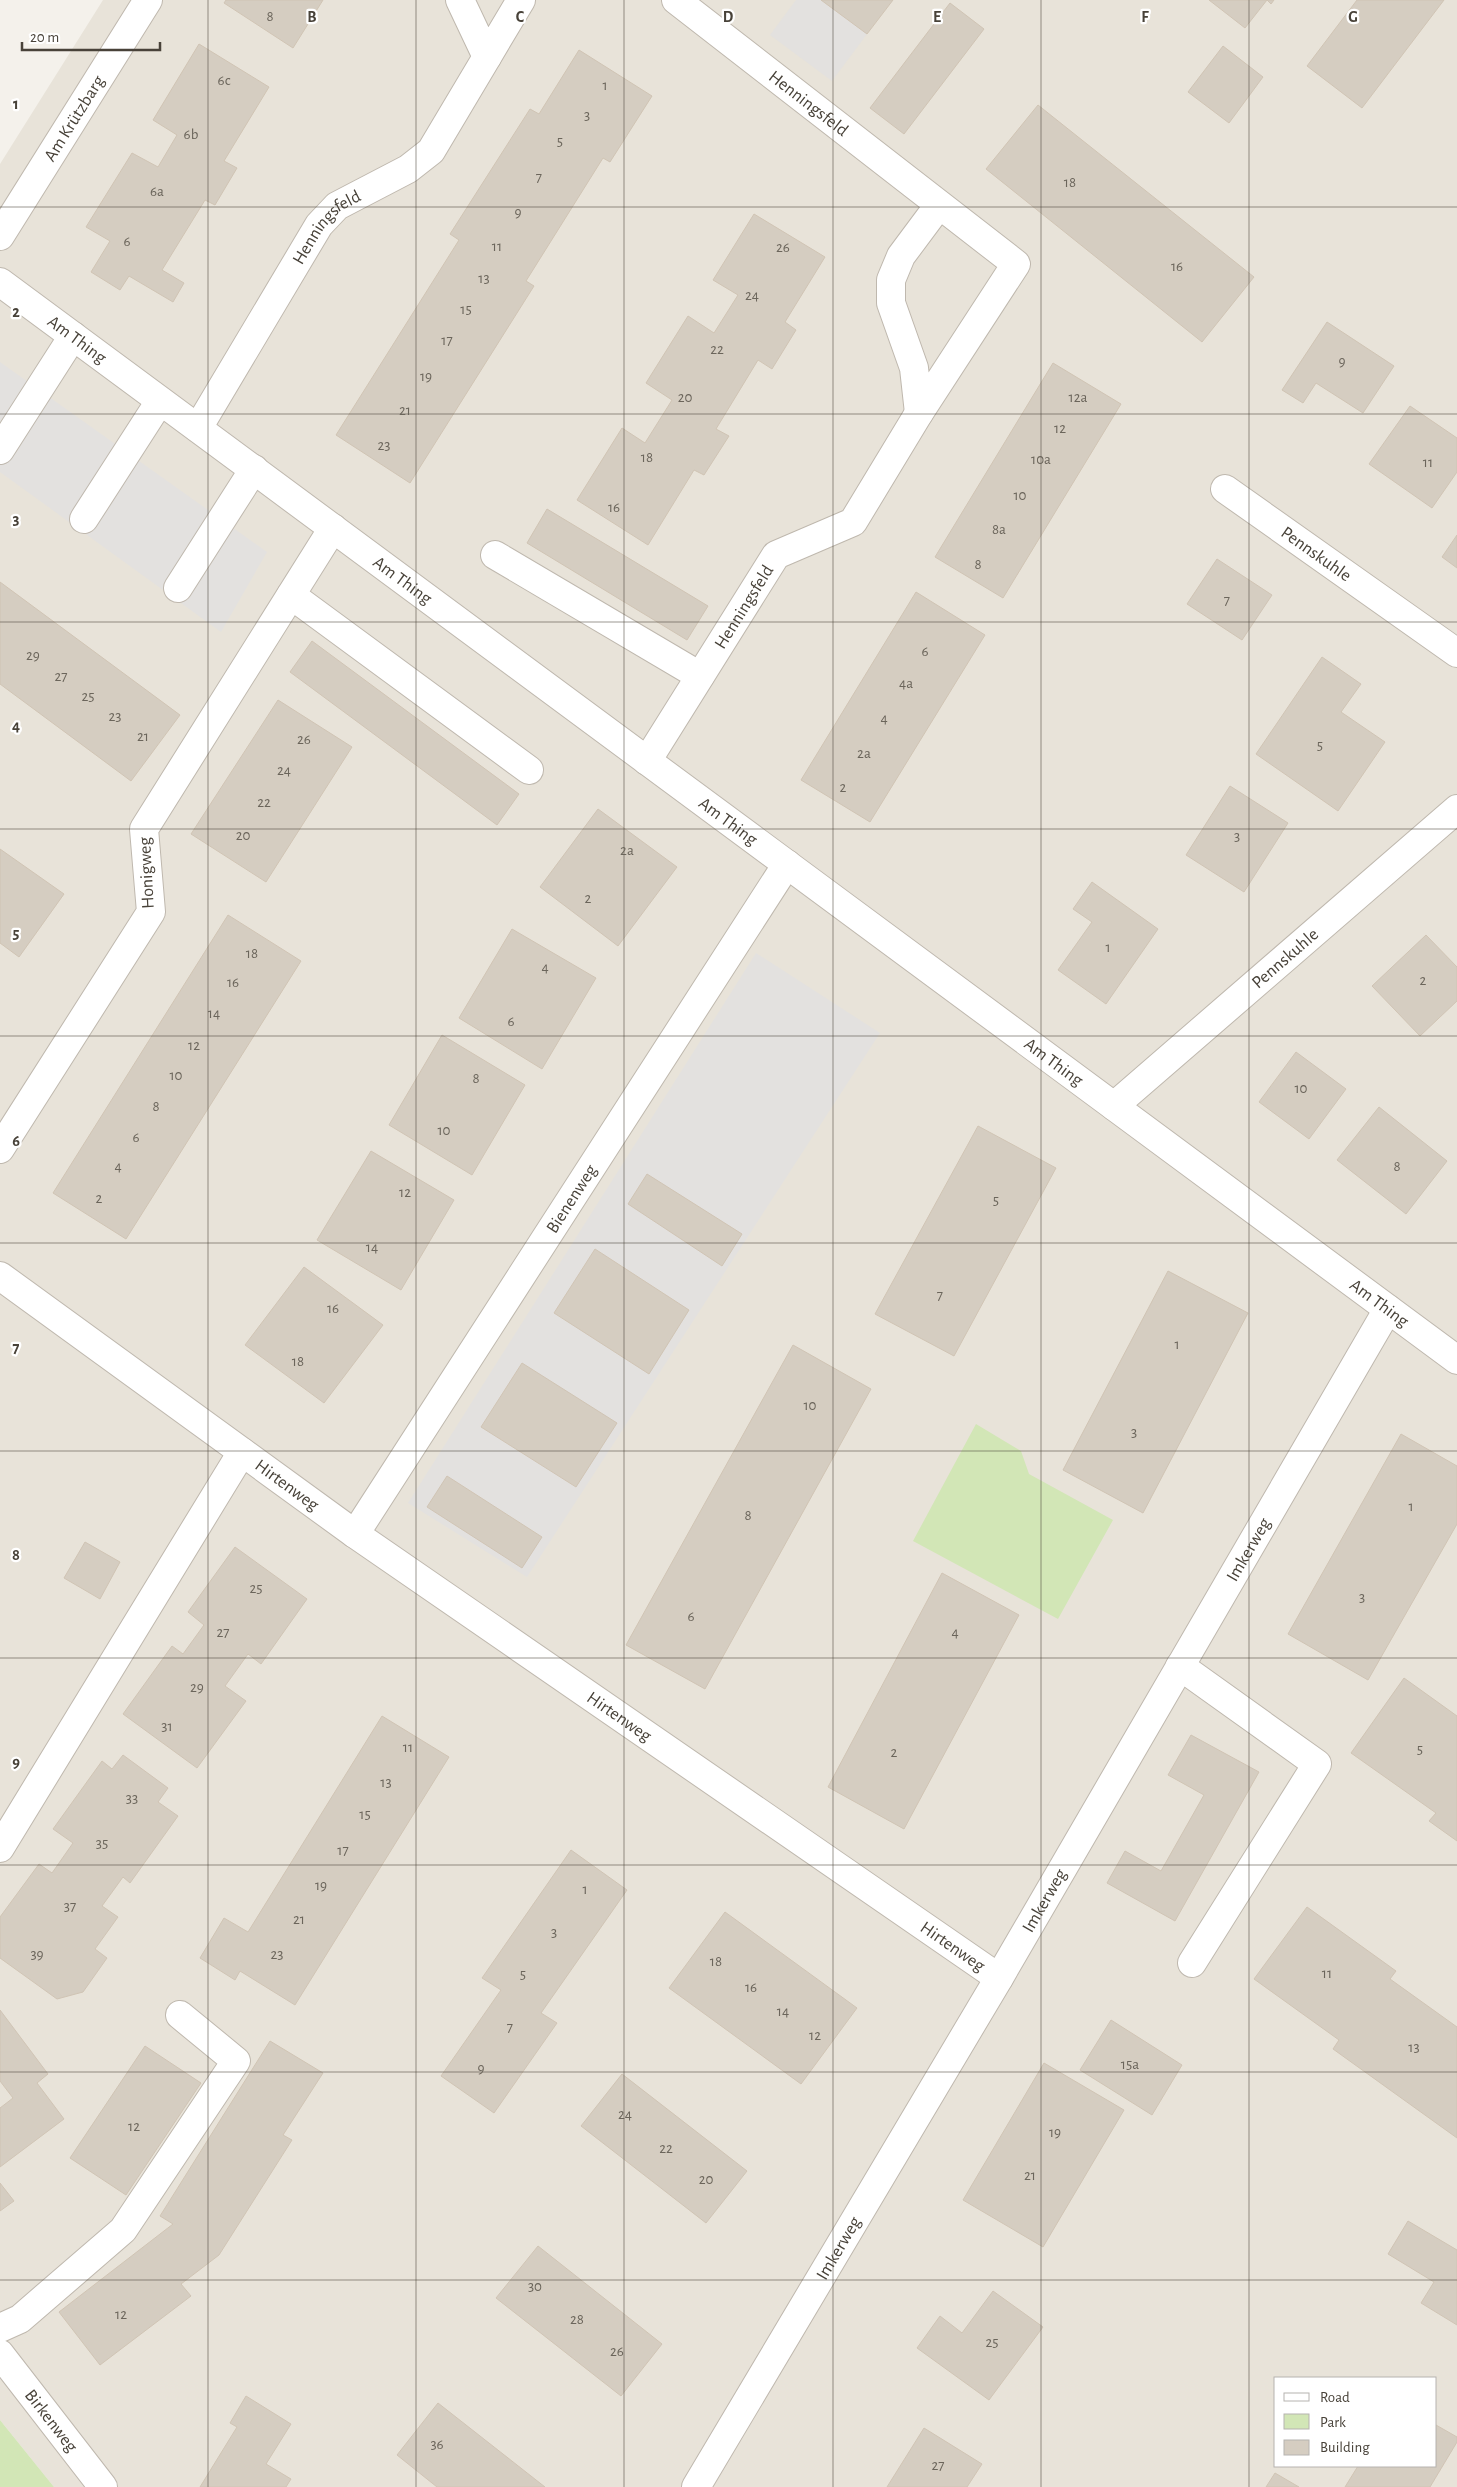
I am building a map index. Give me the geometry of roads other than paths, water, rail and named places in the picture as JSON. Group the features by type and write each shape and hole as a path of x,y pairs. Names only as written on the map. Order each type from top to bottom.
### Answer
{"street":[{"name":"Am Krützbarg","path":"0,236 148,0"},
{"path":"460,0 487,57"},
{"name":"Henningsfeld","path":"198,428 319,225 337,206 408,169 431,151 521,0"},
{"name":"Henningsfeld","path":"647,761 776,556 853,522 919,413 1016,264 676,0"},
{"path":"919,413 914,368 891,303 891,280 901,256 939,205"},
{"name":"Am Thing","path":"0,282 1457,1360"},
{"path":"0,450 73,336"},
{"path":"84,519 160,401"},
{"path":"178,588 254,469"},
{"name":"Pennskuhle","path":"1225,489 1457,653"},
{"name":"Honigweg","path":"0,1149 151,912 144,829 333,528"},
{"path":"495,555 700,676"},
{"path":"291,595 529,770"},
{"name":"Pennskuhle","path":"1114,1106 1457,809"},
{"name":"Bienenweg","path":"355,1534 787,864"},
{"name":"Hirtenweg","path":"0,1276 355,1534 999,1978"},
{"name":"Imkerweg","path":"696,2487 999,1978 1388,1309"},
{"name":"Hirtenweg","path":"0,1848 242,1452"},
{"path":"1180,1666 1317,1764 1192,1963"},
{"path":"0,2328 20,2319 123,2230 236,2060 180,2014"},
{"name":"Birkenweg","path":"0,2354 103,2487"}]}
